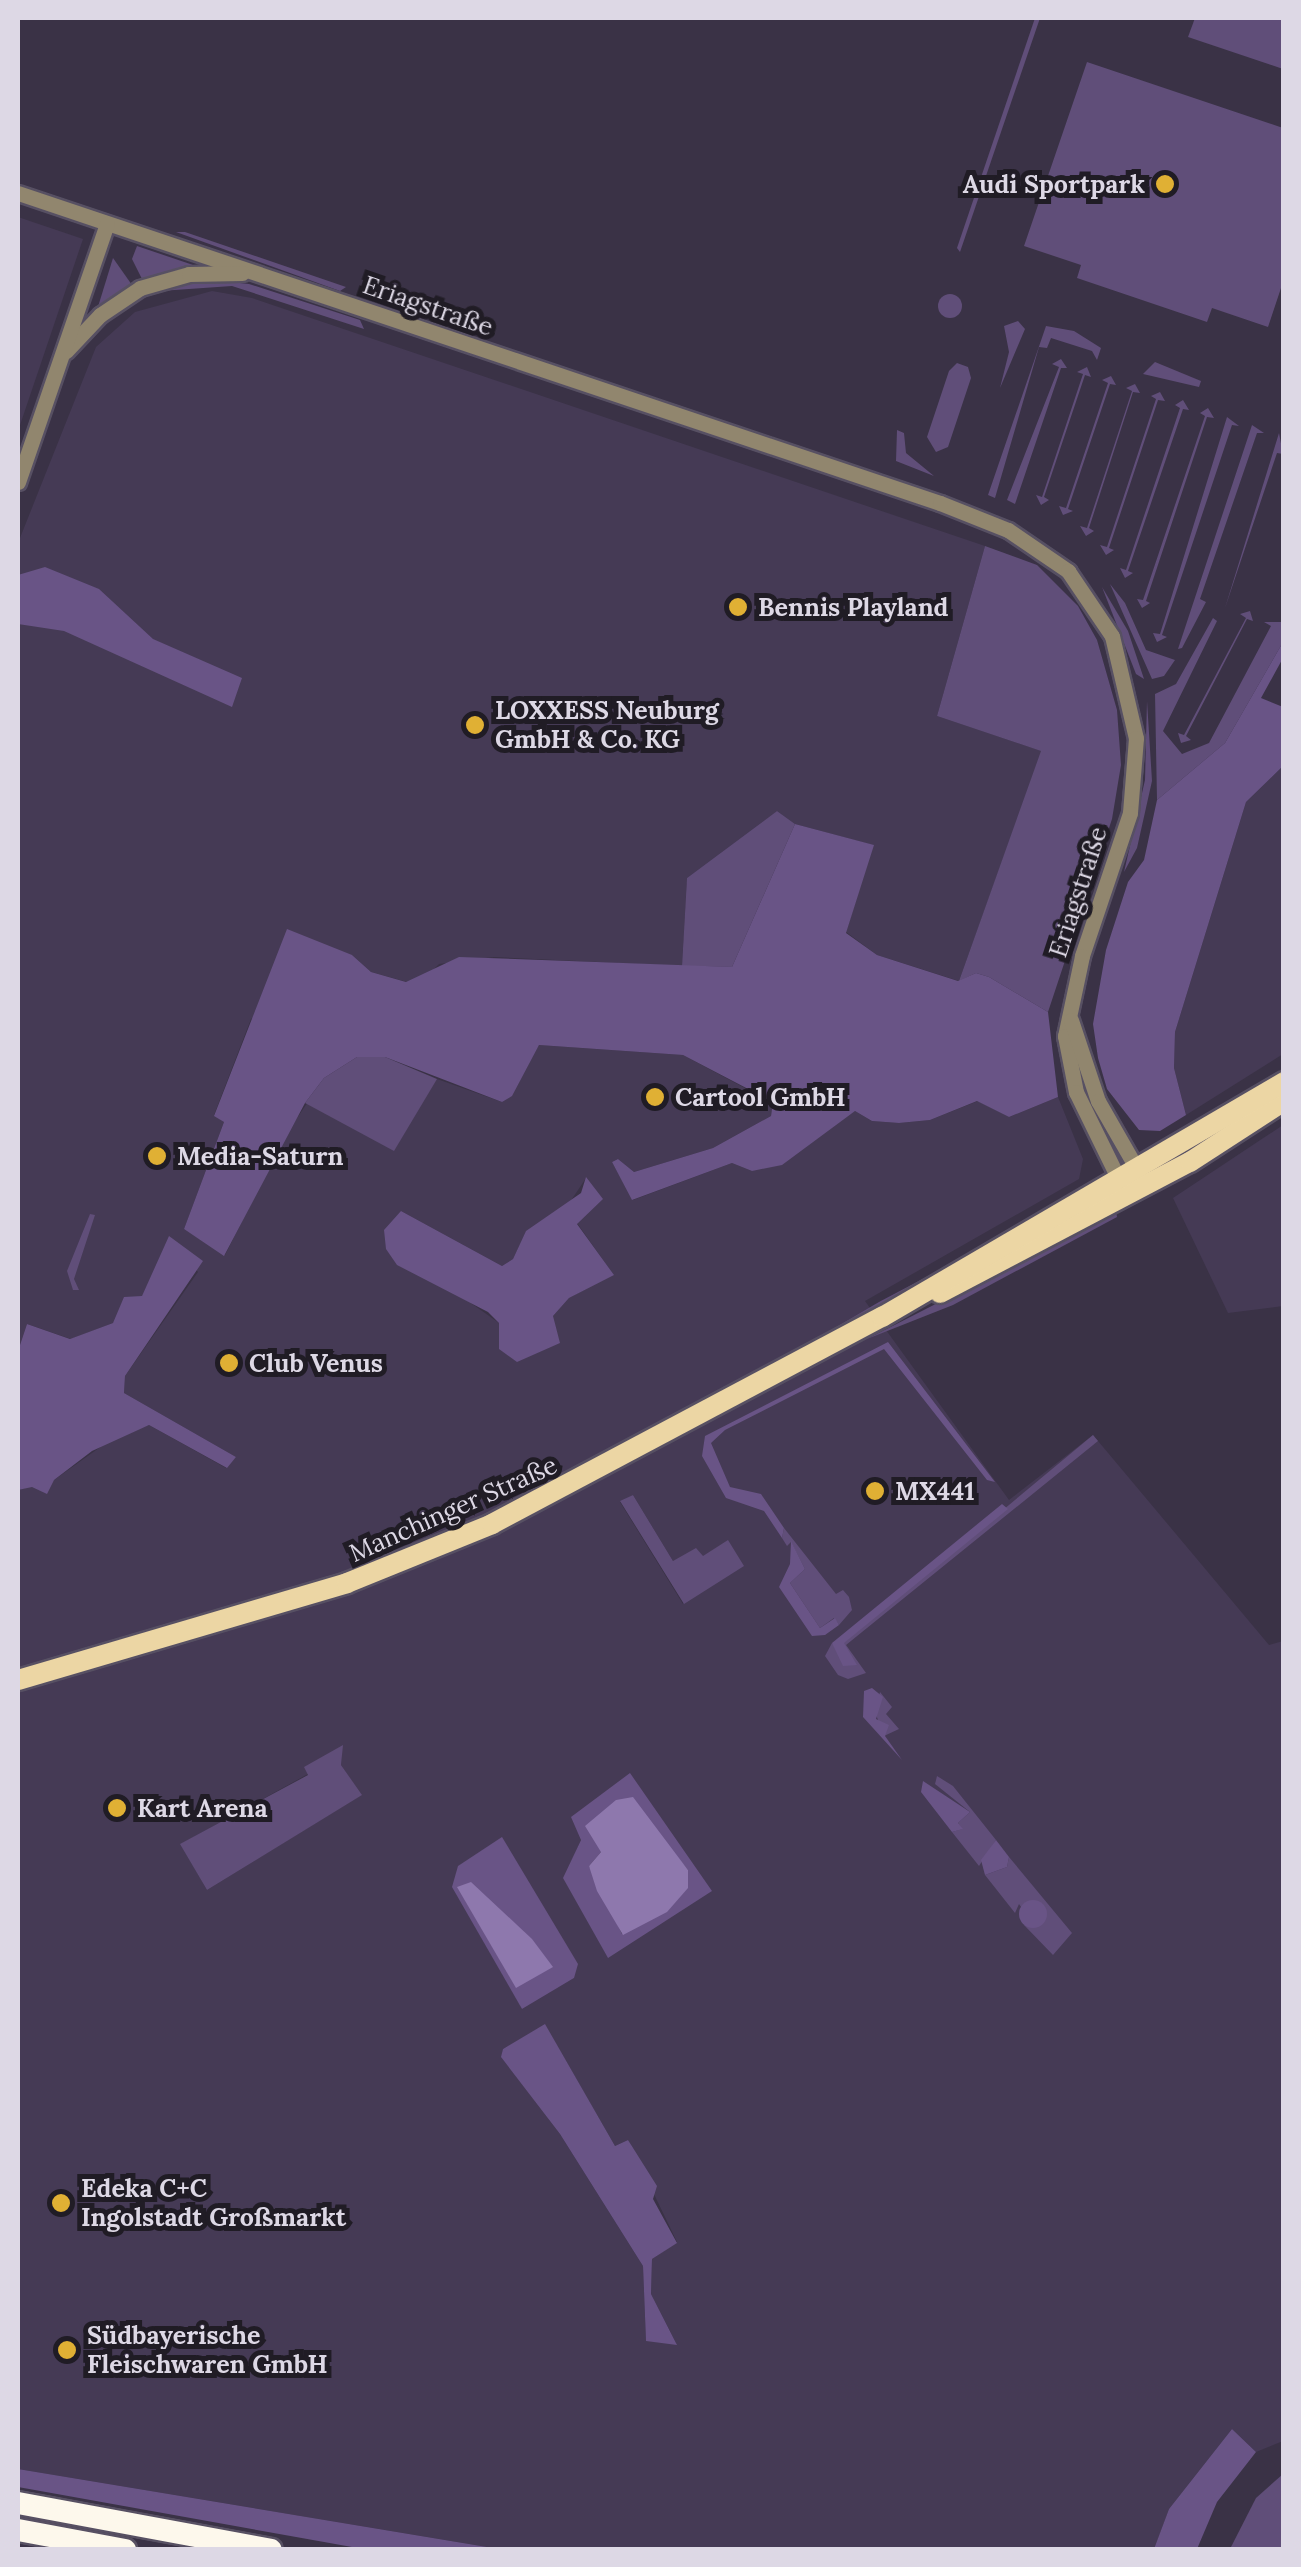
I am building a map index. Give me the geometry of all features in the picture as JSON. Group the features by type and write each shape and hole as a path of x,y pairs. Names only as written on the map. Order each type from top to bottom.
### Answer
{"highway":[{"path":"18,2503 271,2550"},
{"path":"18,2530 125,2550"}],"main road":[{"name":"Manchinger Straße","path":"1133,1183 1284,1082"},
{"name":"Manchinger Straße","path":"18,1680 347,1583 465,1536 1284,1100"}],"street":[{"name":"Eriagstraße","path":"18,194 992,523 1033,543 1068,571 1112,636 1134,714 1134,788 1068,1012 1098,1101 1133,1183"},
{"path":"18,482 107,224"},
{"path":"60,358 100,315 140,288 190,274 256,274"}],"shaded area":[{"path":"1035,18 1040,18 960,252 957,248"},
{"path":"1195,18 1283,18 1283,69 1188,37"},
{"name":"Audi Sportpark","path":"1087,62 1283,128 1283,282 1268,327 1212,308 1207,322 1077,278 1081,265 1024,246"},
{"path":"18,217 83,239 18,431"},
{"path":"176,232 185,232 346,287 340,291"},
{"path":"137,246 199,267 143,281 132,259"},
{"path":"113,258 132,285 97,310"},
{"path":"202,279 249,284 360,320 364,329 232,286 146,292"},
{"path":"212,291 252,298 985,546 937,716 1042,751 959,981 877,955 846,932 873,845 795,824 777,811 687,878 682,966 494,957 439,964 425,978 407,982 371,972 352,955 251,1019 214,1115 224,1122 184,1229 225,1255 287,1133 324,1078 437,1079 502,1102 539,1045 683,1055 773,1103 771,1116 713,1148 634,1172 618,1159 612,1162 633,1200 732,1163 752,1171 855,1111 872,1121 899,1123 930,1120 978,1101 1009,1117 1058,1097 1083,1159 1079,1179 865,1301 1009,1500 1093,1435 1269,1645 1283,1641 1283,2441 1256,2452 1232,2429 1169,2509 1154,2550 499,2549 18,2469 18,1490 54,1480 113,1438 149,1425 226,1468 236,1457 124,1393 125,1376 198,1272 170,1237 142,1297 113,1323 71,1339 27,1324 18,1351 18,543 96,347 135,312","holes":["586,1178 577,1223 613,1274 569,1298 553,1316 499,1323 468,1301 401,1211 502,1266 513,1259 526,1232 568,1205","633,1495 673,1561 702,1556 683,1604 620,1502","342,1746 341,1765 361,1795 207,1890 181,1844 308,1774","502,1838 574,1978 522,2009 459,1866","581,1840 608,1957 564,1878","545,2025 615,2146 628,2140 677,2242 652,2259 651,2294 676,2343 646,2340 643,2266 560,2134 502,2058 503,2049"]},
{"path":"950,294 962,306 950,318 938,306"},
{"path":"1018,321 1025,329 1000,388 1009,352 1004,326"},
{"path":"1046,326 1074,331 1101,348 1097,360 1092,351 1051,338 1047,348 1039,347 995,498 988,495"},
{"path":"1061,359 1067,368 1061,368 1015,504 1007,500 1059,367 1052,364"},
{"path":"1155,362 1201,381 1199,387 1143,374"},
{"path":"957,363 968,367 971,378 948,447 936,452 927,437 949,371"},
{"path":"1087,367 1091,377 1085,375 1044,497 1049,500 1041,505 1036,495 1042,497 1083,374 1077,372"},
{"path":"1111,376 1116,385 1110,384 1068,509 1073,511 1063,515 1059,506 1066,508 1108,383 1102,380"},
{"path":"1135,384 1140,393 1133,392 1089,528 1094,531 1086,536 1080,526 1087,528 1132,391 1126,388"},
{"path":"1160,392 1165,401 1158,400 1109,548 1114,550 1106,555 1100,545 1107,547 1156,399 1151,396"},
{"path":"1183,400 1189,410 1183,409 1128,571 1133,573 1125,578 1120,568 1126,570 1180,408 1175,405"},
{"path":"1208,408 1214,418 1207,417 1146,601 1150,603 1142,608 1137,599 1143,600 1205,416 1200,413"},
{"path":"1227,417 1239,426 1232,425 1162,635 1167,637 1157,642 1153,633 1160,634"},
{"path":"1252,425 1264,433 1257,433 1200,599 1206,602 1178,649"},
{"path":"897,430 904,433 906,453 934,476 896,461"},
{"path":"1279,433 1283,454 1277,453 1225,608"},
{"path":"985,546 1037,565 1078,606 1097,640 1117,710 1121,765 1112,819 1048,1012 989,977 976,973 959,981 1041,751 937,716"},
{"path":"45,567 99,589 153,639 242,678 232,707 64,631 18,624 18,575"},
{"path":"1110,584 1125,603 1146,650 1175,660 1164,676 1152,679"},
{"path":"1102,587 1128,631 1144,679 1136,674"},
{"path":"1250,611 1253,621 1247,619 1186,736 1191,740 1181,743 1178,733 1184,735 1246,618 1240,614"},
{"path":"1213,618 1217,621 1163,731 1182,754 1209,743 1271,626 1264,622 1283,622 1283,642 1225,743 1157,800 1155,694 1176,684"},
{"path":"1283,642 1283,658 1261,698 1283,707 1283,766 1246,802 1175,1032 1174,1068 1186,1115 1160,1131 1139,1130 1107,1089 1098,1058 1093,1024 1106,950 1128,882 1144,860 1157,800 1225,743"},
{"path":"1147,701 1152,781 1137,848 1124,872 1145,780"},
{"path":"1283,766 1283,1054 1186,1115 1174,1068 1175,1032 1246,802"},
{"path":"777,811 795,824 732,967 682,966 687,878"},
{"path":"795,824 874,845 846,933 877,955 958,981 976,973 989,977 1048,1012 1058,1097 1009,1117 977,1101 930,1120 899,1123 872,1121 855,1111 782,1165 752,1171 732,1163 632,1200 612,1162 618,1159 634,1172 713,1148 771,1116 773,1102 683,1055 539,1045 512,1096 502,1102 385,1057 357,1057 324,1078 305,1103 224,1256 184,1229 224,1122 214,1116 287,929 352,955 371,972 406,982 459,957 732,967"},
{"path":"357,1057 385,1057 437,1079 394,1151 305,1103 324,1078"},
{"path":"1283,1125 1283,1306 1228,1313 1173,1198"},
{"path":"586,1177 603,1199 577,1224 614,1275 569,1298 553,1316 560,1343 517,1362 499,1349 499,1323 488,1312 397,1265 386,1249 384,1230 401,1211 502,1266 513,1259 526,1231 581,1193"},
{"path":"1116,1212 1117,1217 953,1305 867,1339"},
{"path":"90,1214 95,1215 74,1279 79,1290 73,1290 67,1271"},
{"path":"1023,1226 806,1346 787,1356 879,1302"},
{"path":"169,1236 203,1261 125,1376 124,1393 236,1457 227,1468 149,1425 92,1451 54,1480 47,1494 32,1487 18,1490 18,1351 27,1324 70,1339 113,1323 124,1297 142,1296"},
{"path":"888,1342 995,1482 987,1480 884,1349 725,1430 711,1443 730,1487 761,1494 784,1528 782,1538 764,1511 726,1498 702,1456 705,1436"},
{"path":"1093,1435 1098,1441 846,1645 866,1673 848,1679 838,1675 825,1656 832,1643 856,1665 843,1643"},
{"path":"633,1495 673,1561 696,1548 703,1556 728,1540 744,1566 684,1604 620,1501"},
{"path":"1002,1504 1008,1509 844,1643 857,1665 843,1666 832,1643"},
{"path":"784,1528 836,1594 843,1590 849,1597 852,1610 839,1625 834,1618 820,1628 790,1583 805,1569 791,1542 787,1546 782,1538"},
{"path":"791,1541 805,1569 790,1583 820,1628 835,1618 839,1625 825,1635 812,1636 779,1587 790,1564"},
{"path":"872,1688 883,1697 876,1719 889,1725 885,1736 902,1760 863,1717 864,1691"},
{"path":"880,1692 892,1707 886,1714 899,1729 884,1736 875,1712"},
{"path":"343,1745 341,1765 362,1795 207,1890 180,1844 308,1775 304,1767"},
{"path":"630,1773 712,1891 608,1958 563,1878 581,1840 571,1817","holes":["672,1851 688,1870 622,1934 589,1866 601,1852"]},
{"path":"937,1776 953,1786 996,1840 979,1866 952,1832 962,1829 958,1823 970,1812 935,1784"},
{"path":"923,1781 970,1812 958,1823 963,1829 952,1832 921,1792"},
{"path":"633,1797 688,1870 688,1888 667,1912 623,1935 597,1891 589,1866 601,1852 585,1826 616,1800"},
{"path":"502,1837 578,1964 574,1978 522,2009 452,1887 458,1866"},
{"path":"996,1840 1009,1857 1007,1867 985,1875 981,1860"},
{"path":"1009,1857 1072,1933 1053,1955 1024,1925 1034,1926 1019,1904 1015,1913 985,1875 1007,1867"},
{"path":"471,1882 532,1939 553,1967 516,1988 457,1887"},
{"path":"1033,1900 1043,1904 1047,1914 1043,1924 1033,1928 1023,1924 1019,1914 1023,1904"},
{"path":"545,2024 615,2146 628,2140 657,2186 653,2199 677,2243 652,2259 651,2294 677,2345 646,2341 643,2266 560,2134 501,2057 503,2049"},
{"path":"1232,2429 1256,2452 1217,2502 1197,2549 1154,2549 1169,2509"},
{"path":"18,2469 499,2549 363,2549 18,2487"},
{"path":"1283,2474 1283,2549 1230,2549 1256,2498"}],"place":[{"name":"Audi Sportpark","path":"1165,184"},
{"name":"Bennis Playland","path":"738,607"},
{"name":"LOXXESS Neuburg GmbH & Co. KG","path":"475,725"},
{"name":"Cartool GmbH","path":"655,1097"},
{"name":"Media-Saturn","path":"157,1156"},
{"name":"Club Venus","path":"229,1363"},
{"name":"MX441","path":"875,1491"},
{"name":"Kart Arena","path":"117,1808"},
{"name":"Edeka C+C Ingolstadt Großmarkt","path":"61,2203"},
{"name":"Südbayerische Fleischwaren GmbH","path":"67,2350"}]}
